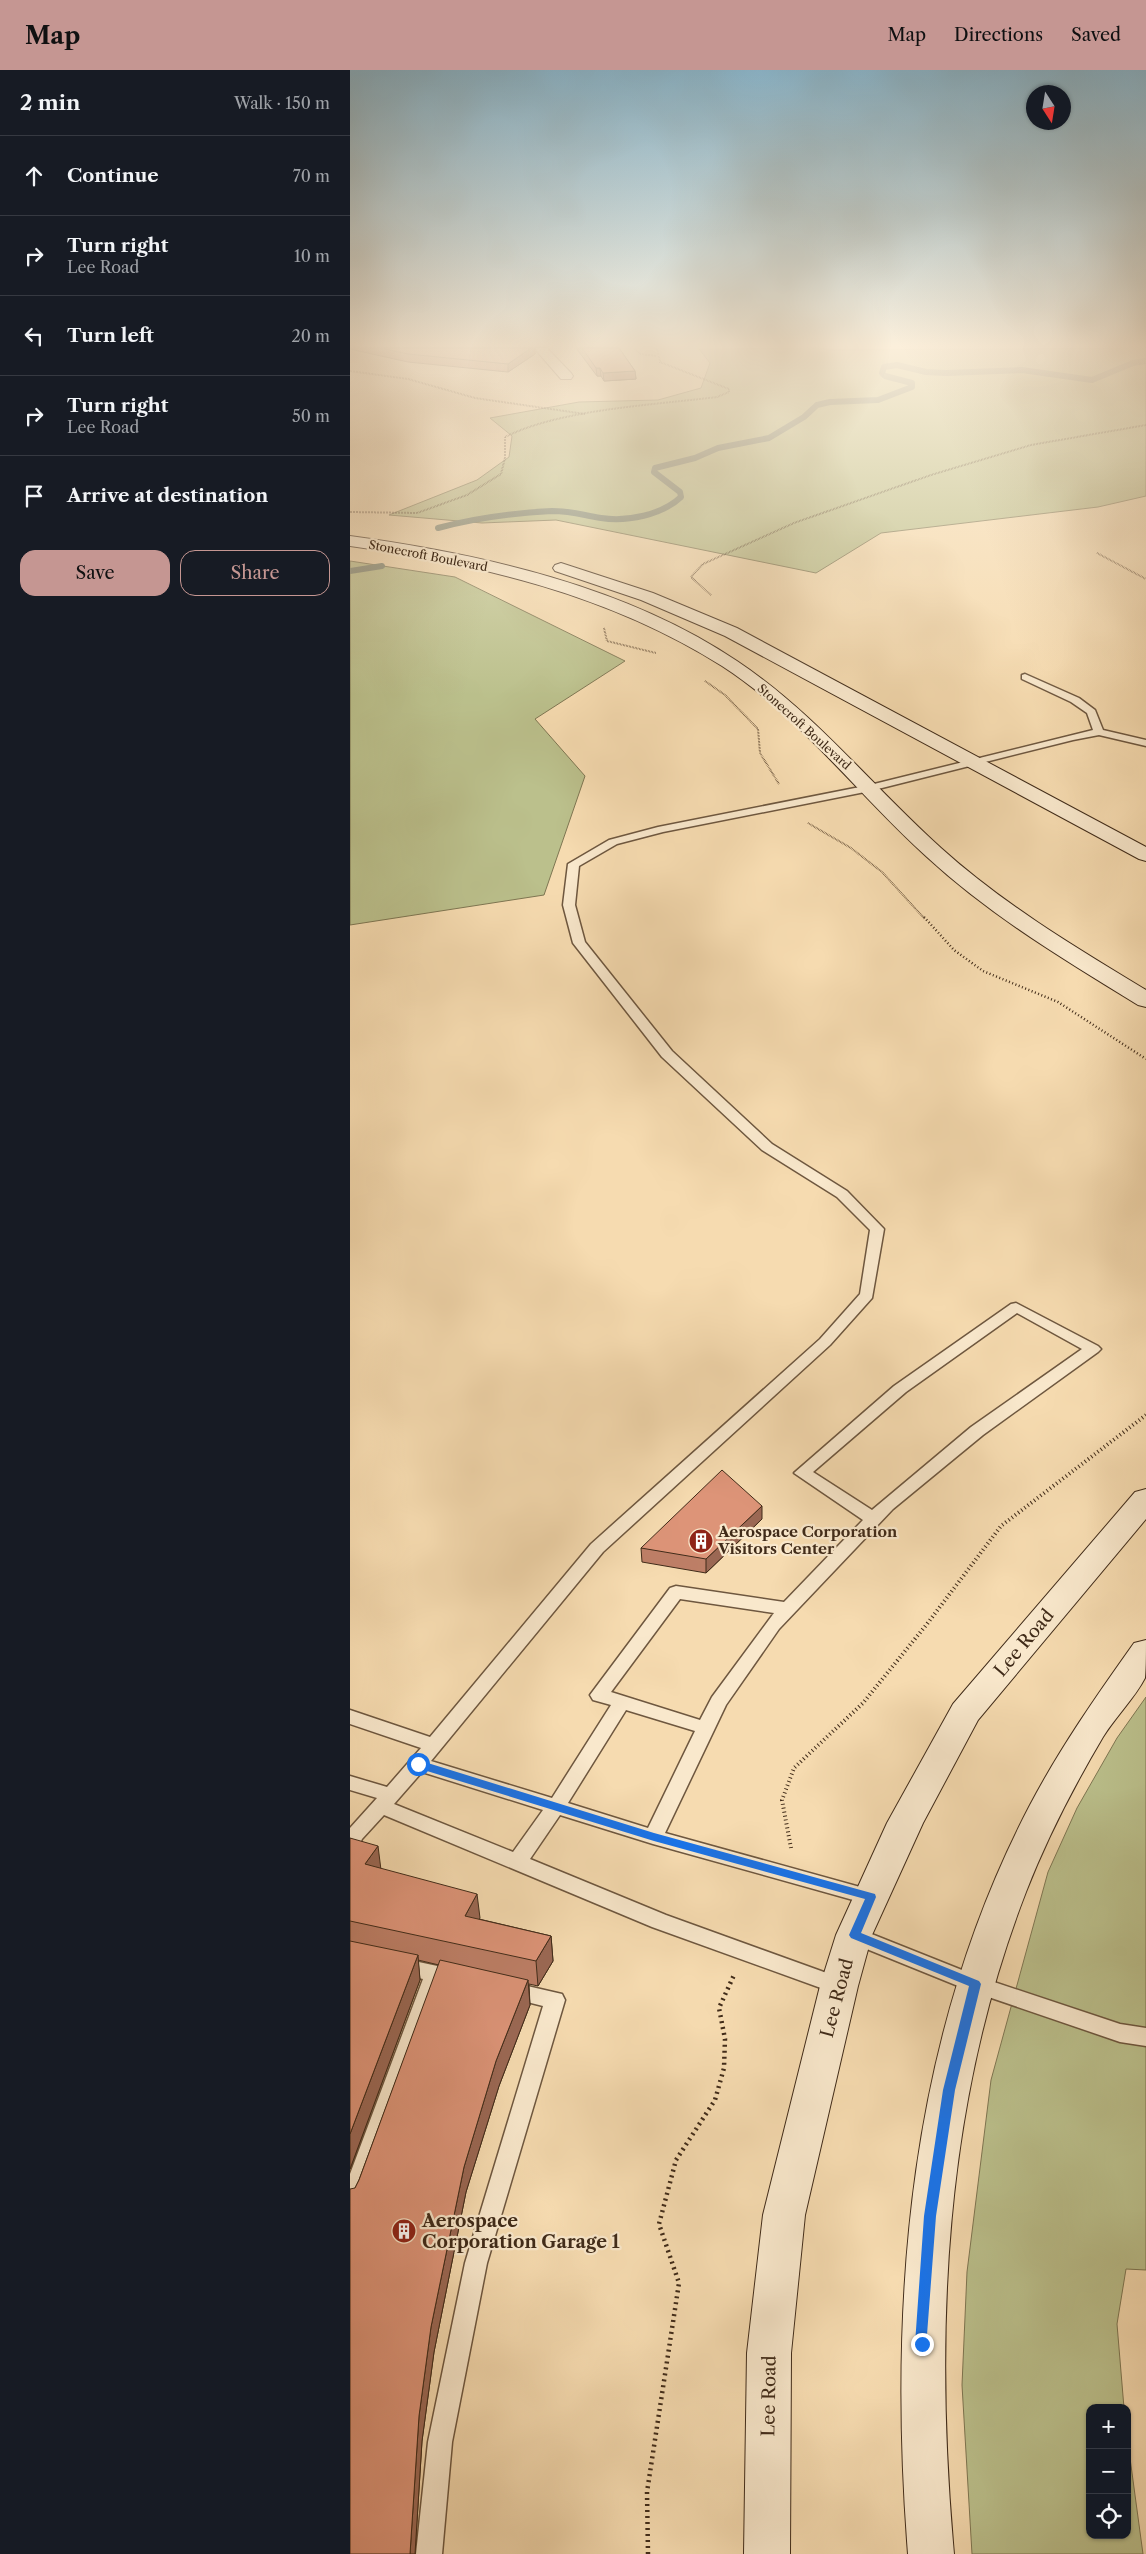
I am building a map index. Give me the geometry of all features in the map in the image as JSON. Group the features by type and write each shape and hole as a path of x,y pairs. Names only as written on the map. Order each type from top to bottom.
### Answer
{"main road":[{"name":"Stonecroft Boulevard","path":"350,524 414,535 536,561 631,589 684,610 812,674 1146,855"},
{"name":"Stonecroft Boulevard","path":"350,541 464,561 525,576 600,600 644,618 702,648 747,677 794,715 934,852 998,905 1057,946 1146,1000"},
{"name":"Lee Road","path":"767,2554 769,2353 784,2215 839,1986 854,1935 904,1823 965,1713 1146,1499"},
{"path":"931,2554 926,2498 922,2344 930,2216 949,2090 975,1984 1004,1896 1036,1828 1083,1740 1146,1651"}],"lane":[{"path":"1025,677 1075,700 1091,712 1099,732"},
{"path":"350,1845 354,1836 418,1764 597,1548 825,1342 867,1295 877,1229 842,1194 767,1147 667,1054 579,943 569,905 574,864 613,842 662,829 870,788 1099,732 1146,743"},
{"path":"654,1837 718,1702 773,1625 874,1519 887,1505 977,1431 1093,1349 1016,1307 900,1389 802,1473 874,1519"},
{"path":"706,1728 599,1695 676,1592 788,1609"},
{"path":"517,1862 556,1807 622,1702"},
{"path":"350,1717 433,1745"},
{"path":"418,1764 654,1837 871,1897"},
{"path":"350,1783 517,1862 658,1922 839,1986"},
{"path":"854,1935 975,1984 1120,2033 1146,2037"},
{"path":"378,1961 555,2000 476,2263 440,2442 429,2554"},
{"path":"350,2204 435,1974"}],"path":[{"path":"350,512 418,513 467,495 500,474 503,464"},
{"path":"713,597 691,577 704,564 794,523 964,464"},
{"path":"1097,553 1146,579"},
{"path":"596,623 604,628 607,641 657,653"},
{"path":"704,680 725,694 758,729 757,745 762,760 808,824 851,848 882,872 962,956 983,971 1058,1002 1146,1059"},
{"path":"791,1850 782,1800 794,1768 863,1703 928,1624 964,1572 1001,1526 1146,1415"},
{"path":"648,2554 647,2492 679,2282 658,2224 676,2160 698,2130 717,2092 724,2068 725,2039 719,2008 737,1967"}],"green space":[{"path":"499,464 1146,464 1146,496 1098,507 881,533 816,573 556,520 482,523 389,515 477,480"},
{"path":"350,561 455,577 625,661 535,719 585,776 544,895 350,925"},
{"path":"1146,1697 1146,2270 1126,2269 1117,2324 1124,2404 1086,2404 1086,2539 1131,2539 1131,2466 1143,2554 972,2554 962,2385 967,2272 991,2080 1048,1872 1077,1808 1117,1738"}],"building":[{"name":"Aerospace Corporation Visitors Center","path":"722,1470 762,1506 706,1559 641,1548"},
{"path":"350,1838 378,1846 365,1864 477,1894 465,1916 551,1936 536,1961 350,1921"},
{"path":"350,1941 418,1955 350,2134"},
{"name":"Aerospace Corporation Garage 1","path":"440,1960 528,1980 496,2061 464,2167 431,2327 419,2416 410,2554 350,2554 350,2189 355,2188 359,2180"}],"waterway":[{"path":"438,528 480,519 552,511 611,519 644,516 664,508 681,497 680,492 654,472 655,468 671,464"},
{"path":"350,571 382,566"}],"place":[{"name":"Aerospace Corporation Visitors Center","path":"701,1541"},
{"name":"Aerospace Corporation Garage 1","path":"404,2231"}],"route":[{"path":"418,1764 654,1837 871,1897 854,1935 975,1984 949,2090 930,2216 922,2344"}]}
